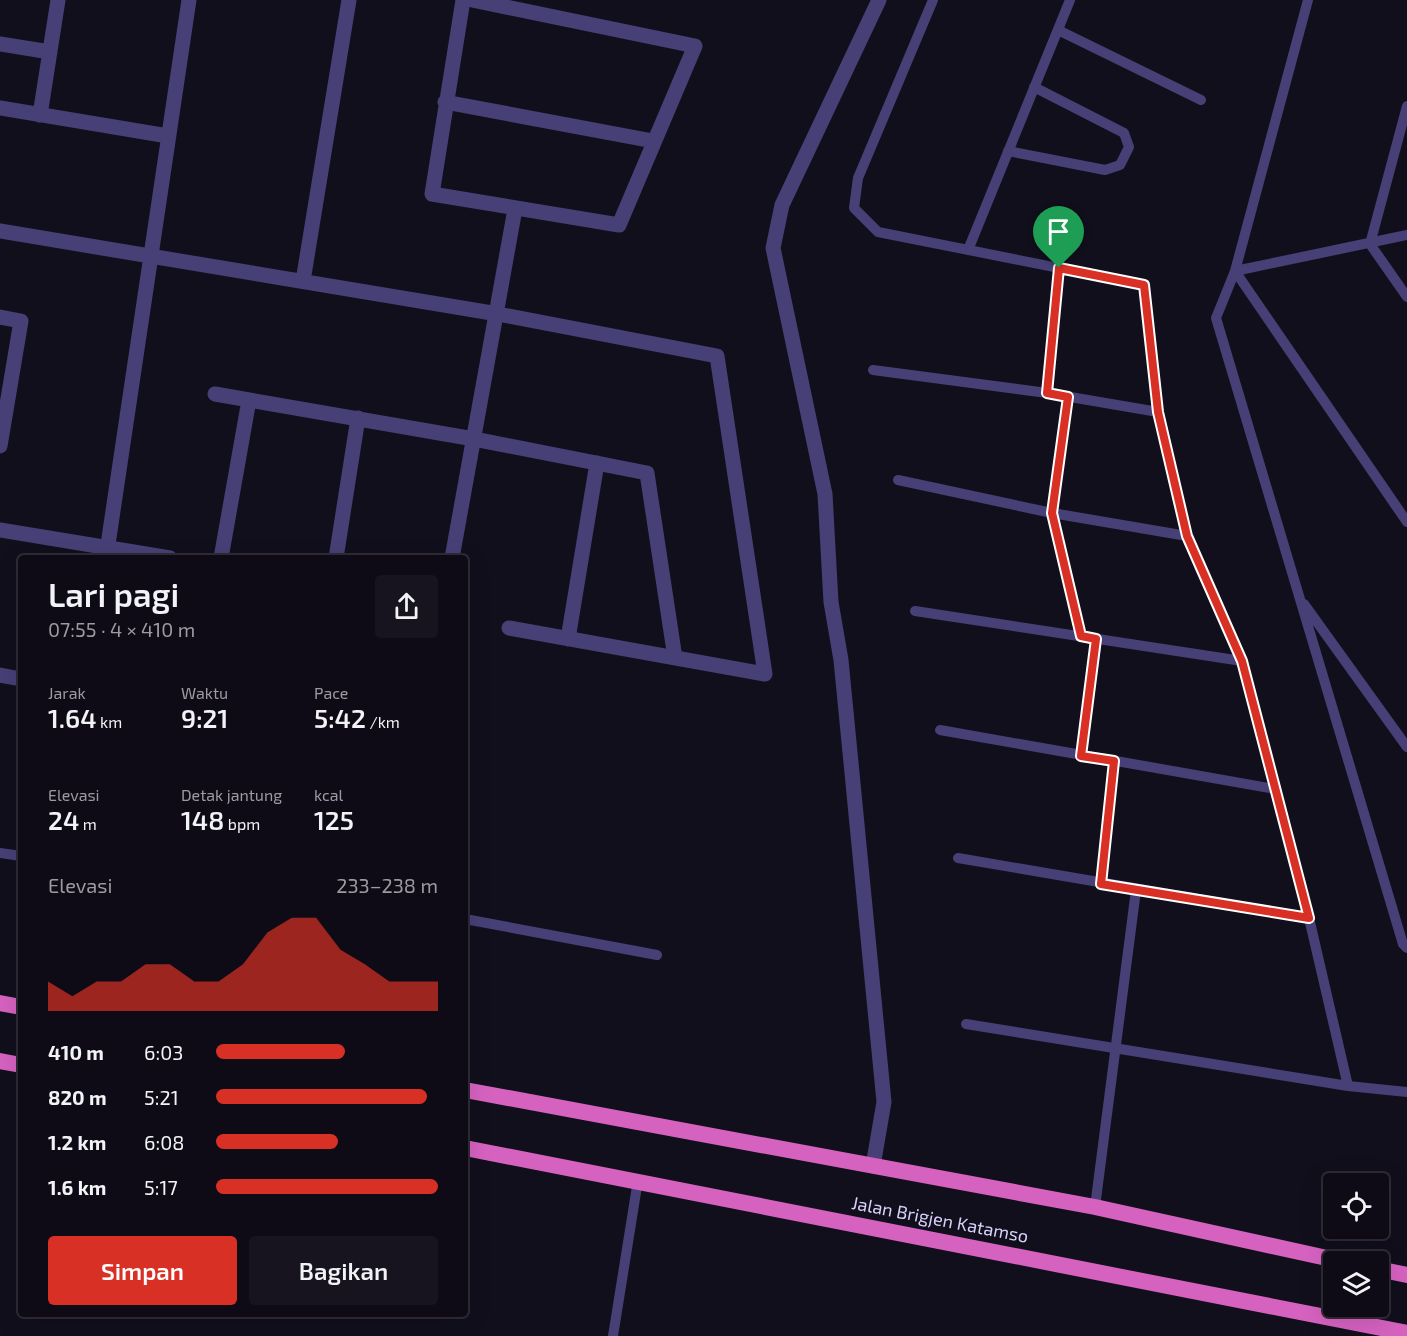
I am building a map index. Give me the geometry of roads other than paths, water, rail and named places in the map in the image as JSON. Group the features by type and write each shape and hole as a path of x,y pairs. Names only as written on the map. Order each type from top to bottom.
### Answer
{"highway":[{"path":"0,1003 18,1006"},
{"path":"0,1061 18,1064"},
{"path":"468,1091 1095,1207 1323,1257"},
{"name":"Jalan Brigjen Katamso","path":"468,1149 638,1180 1407,1333"},
{"path":"1389,1271 1407,1275"}],"street":[{"path":"40,115 58,0"},
{"path":"107,553 189,0"},
{"path":"303,280 348,0"},
{"path":"463,0 432,194 619,225 695,46 472,0"},
{"path":"873,1166 884,1102 841,660 831,602 825,494 772,248 782,205 879,0"},
{"path":"0,44 50,52"},
{"path":"445,102 653,141"},
{"path":"0,108 168,136"},
{"path":"453,555 498,314 515,209"},
{"path":"0,231 303,280 717,356 765,674 509,628"},
{"path":"0,318 21,321 0,442"},
{"path":"215,394 474,439 647,473 675,658"},
{"path":"222,555 249,400"},
{"path":"336,555 358,418"},
{"path":"568,639 597,463"},
{"path":"0,530 107,553 132,555"},
{"path":"0,675 18,678"}],"lane":[{"path":"933,0 858,178 854,208 878,232 1144,285 1158,412 1187,536 1242,661 1309,918 1348,1086"},
{"path":"968,250 1070,0"},
{"path":"1308,0 1235,272 1216,318 1399,933 1407,948"},
{"path":"1058,30 1201,100"},
{"path":"1008,151 1105,170 1120,165 1129,147 1124,132 1034,87"},
{"path":"1407,106 1370,244 1407,297"},
{"path":"1235,272 1407,235"},
{"path":"1047,393 1059,268"},
{"path":"1235,272 1407,522"},
{"path":"873,370 1047,393 1158,412"},
{"path":"1068,397 1052,513 1081,636"},
{"path":"898,480 1052,513 1187,536"},
{"path":"1298,596 1407,747"},
{"path":"915,610 1242,661"},
{"path":"1081,756 1096,639"},
{"path":"939,730 1275,789"},
{"path":"1101,884 1114,761"},
{"path":"0,853 18,856"},
{"path":"958,858 1309,918"},
{"path":"1095,1207 1136,890"},
{"path":"468,920 657,955"},
{"path":"966,1024 1348,1086 1407,1092"},
{"path":"613,1336 638,1180"}]}
